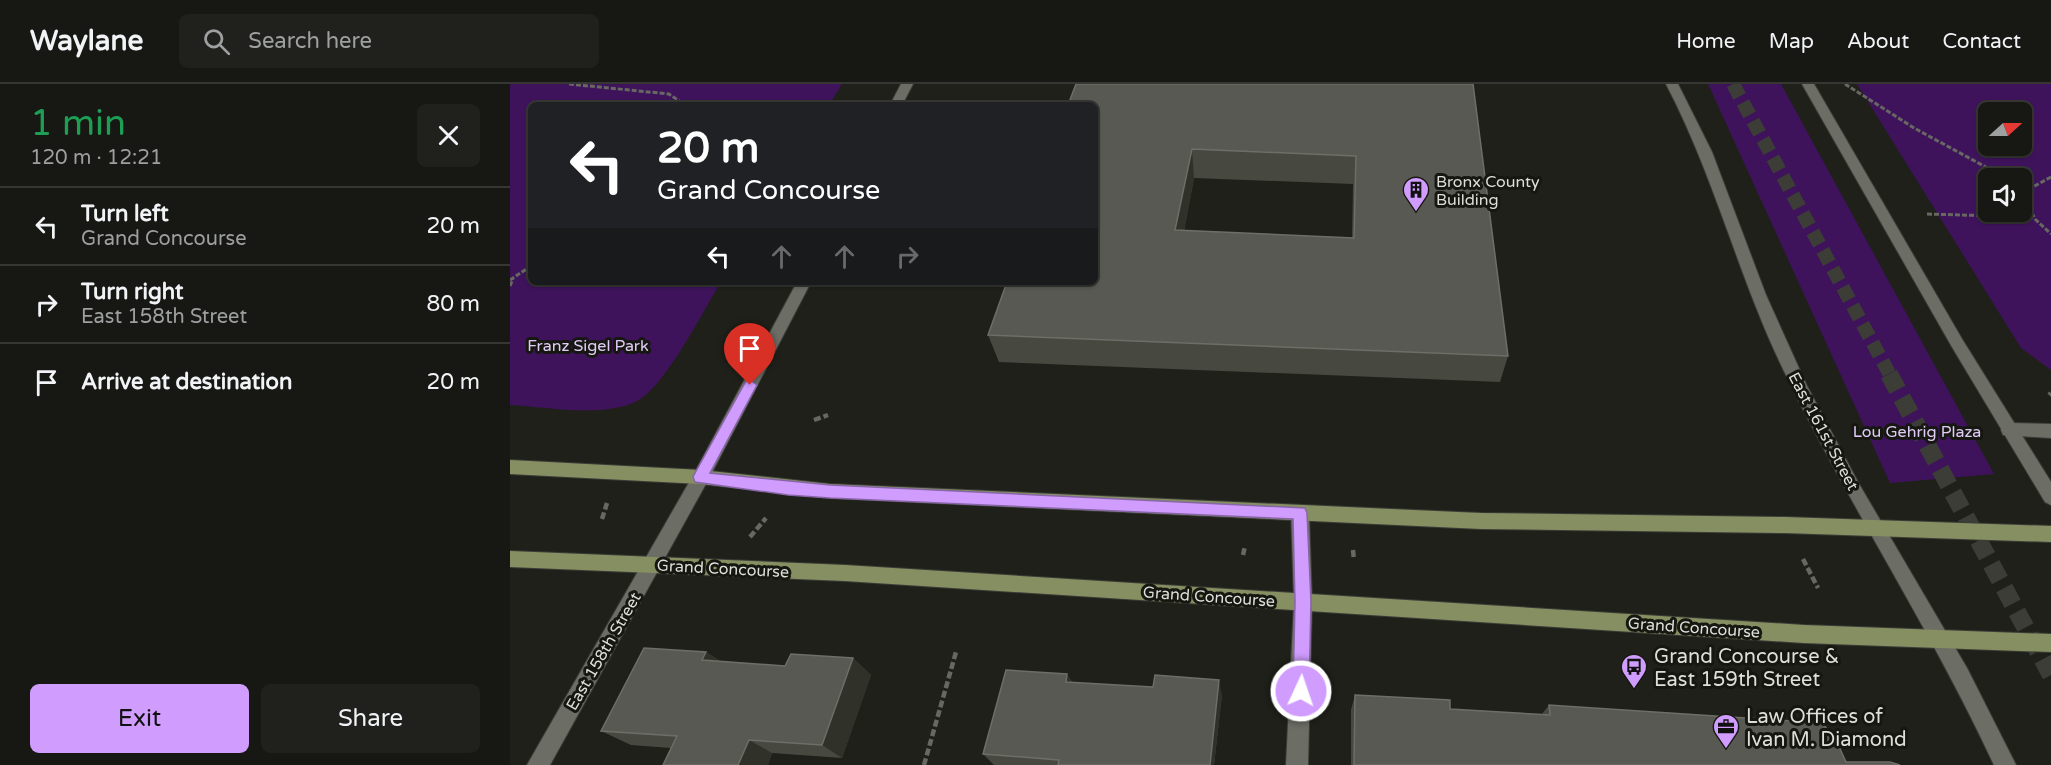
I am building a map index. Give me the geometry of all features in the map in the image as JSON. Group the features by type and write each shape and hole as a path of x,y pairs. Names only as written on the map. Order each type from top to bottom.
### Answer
{"main road":[{"path":"898,102 907,84"},
{"name":"East 161st Street","path":"1672,84 1701,144 1776,338 1875,529 1941,639 1984,718 2006,765"},
{"path":"1808,84 2009,430 2051,497"},
{"name":"East 158th Street","path":"538,765 652,565 802,285"},
{"path":"2009,430 2051,431"},
{"path":"510,466 700,477 819,491 1481,521 1785,525 2051,534"},
{"path":"1297,765 1303,602 1300,513"},
{"name":"Grand Concourse","path":"510,559 845,573 1804,634 2051,643"}],"path":[{"path":"569,84 646,90 669,94 681,102"},
{"path":"1845,84 1914,128 1988,168"},
{"path":"2032,186 2037,181 2051,177"},
{"path":"1927,214 2033,217 2051,234"},
{"path":"510,286 511,279 528,268"},
{"path":"814,420 828,415"},
{"path":"1244,555 1245,546"},
{"path":"1353,550 1354,560"},
{"path":"1803,559 1818,588"},
{"path":"924,765 956,652"}],"green space":[{"name":"Franz Sigel Park","path":"510,84 842,84 831,102 528,102 528,285 719,285 671,365 648,393 637,401 609,409 592,410 510,405"},
{"name":"Lou Gehrig Plaza","path":"1708,84 1781,84 1994,474 1890,483"},
{"path":"1857,84 2051,84 2051,370 2021,348"}],"building":[{"name":"Bronx County Building","path":"1076,84 1473,84 1508,356 988,335 1006,285 1098,285 1098,102 1069,102","holes":["1192,149 1356,156 1354,238 1175,230"]},
{"path":"644,648 706,652 702,660 785,666 791,654 853,658 822,745 749,740 738,765 663,765 677,736 601,731"},
{"path":"1006,670 1067,674 1066,682 1153,687 1155,675 1219,680 1210,765 1058,765 1059,760 983,754"},
{"path":"1355,695 1450,700 1450,709 1550,715 1549,705 1822,723 1836,740 1846,762 1890,762 1900,765 1354,765"}],"tunnel":[{"path":"1733,84 1890,375"},
{"path":"1889,374 2051,675"}],"place":[{"name":"Bronx County Building","path":"1416,213"},
{"name":"Grand Concourse & East 159th Street","path":"1634,690"},
{"name":"Law Offices of Ivan M. Diamond","path":"1726,750"}],"route":[{"path":"750,385 700,477 788,489 1300,513 1303,602 1301,691"}]}
